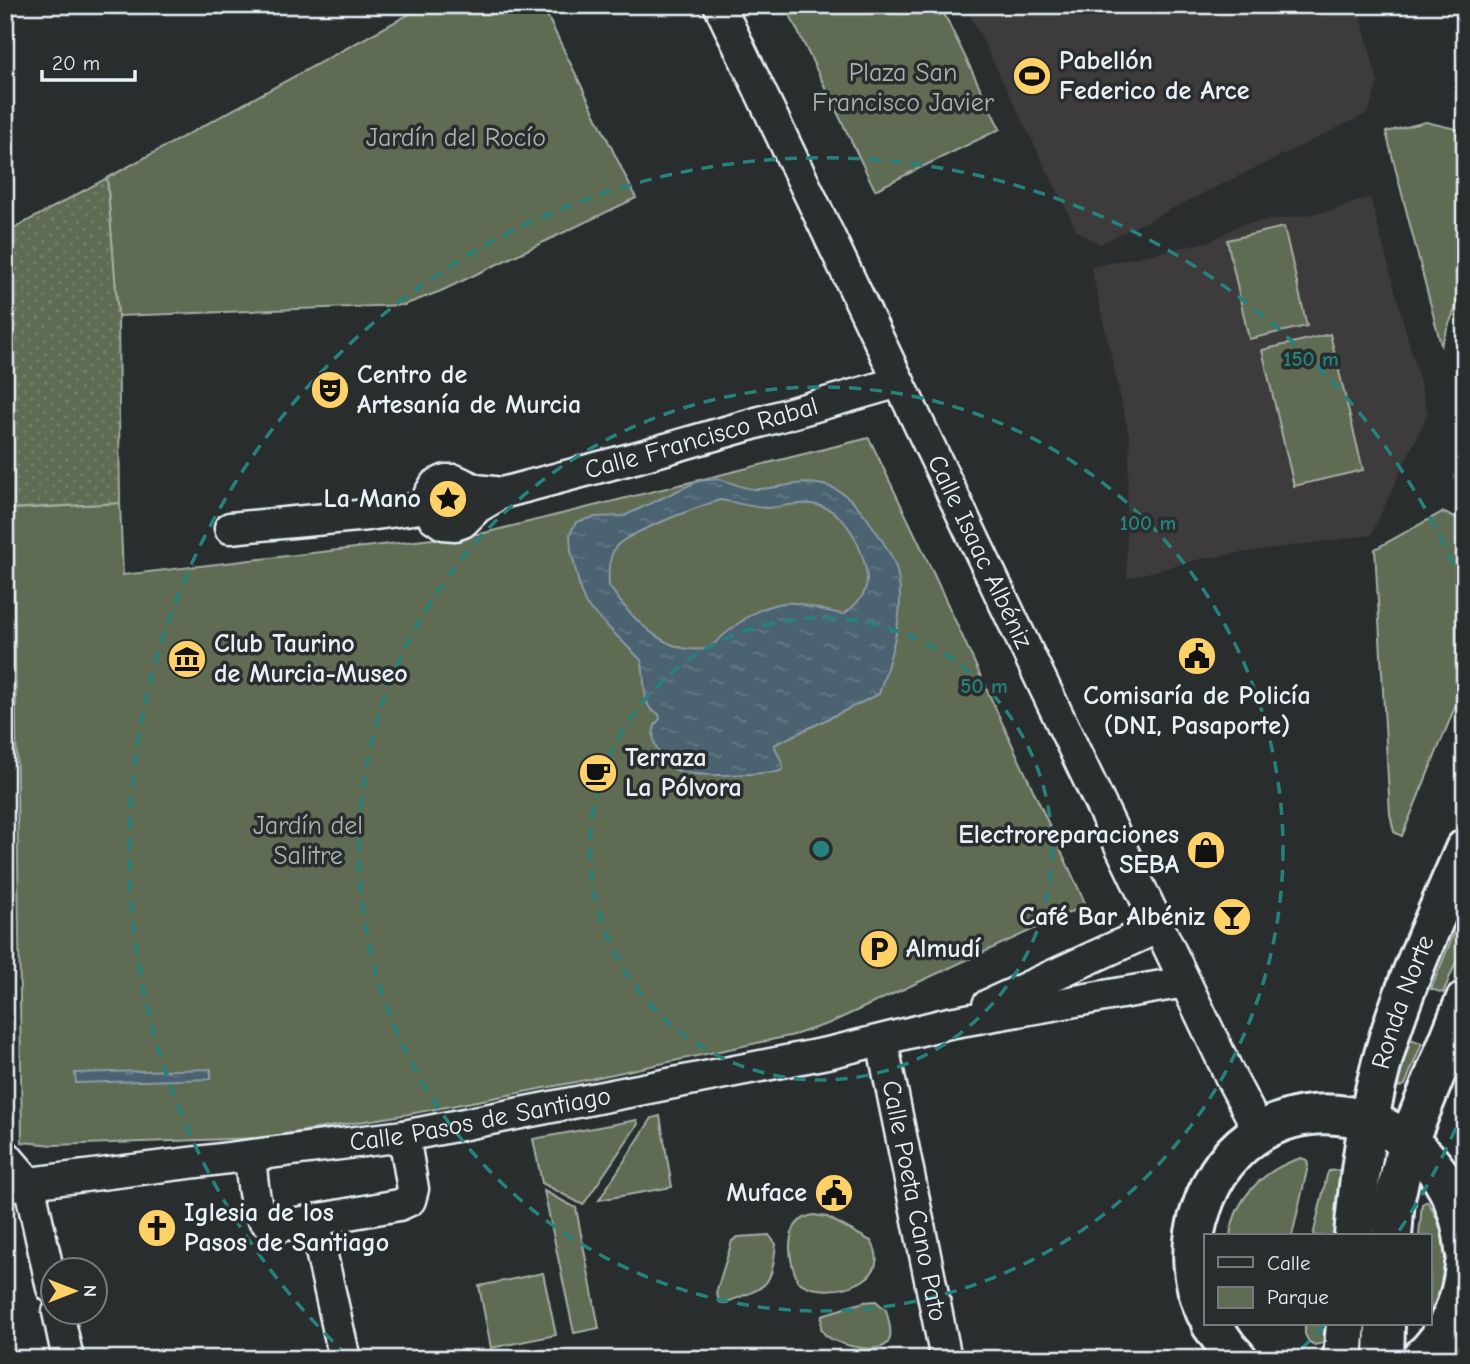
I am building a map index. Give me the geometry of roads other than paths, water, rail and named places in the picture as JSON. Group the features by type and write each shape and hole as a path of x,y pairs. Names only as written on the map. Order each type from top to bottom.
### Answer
{"main road":[{"name":"Ronda Norte","path":"1354,1234 1369,1120 1382,1066 1402,998 1465,849"},
{"name":"Ronda Norte","path":"1392,1234 1395,1198 1408,1142 1465,1001"},
{"path":"1204,1308 1197,1289 1194,1266 1196,1222 1213,1180 1226,1162 1242,1146 1280,1122 1314,1114 1338,1114 1369,1120 1391,1130 1426,1157 1443,1181 1464,1242 1461,1295 1451,1320 1436,1343 1421,1359"},
{"path":"1212,1326 1238,1359"},
{"path":"1343,1359 1346,1326"},
{"path":"1384,1359 1385,1326"}],"street":[{"name":"Calle Isaac Albéniz","path":"719,5 1185,982 1260,1133"},
{"name":"Calle Francisco Rabal","path":"230,528 428,507 433,517 443,524 455,525 502,493 899,382"},
{"name":"Calle Pasos de Santiago","path":"949,1023 1159,927"},
{"name":"Calle Pasos de Santiago","path":"17,1184 404,1136 882,1041 949,1023 1185,982"},
{"name":"Calle Poeta Cano Pato","path":"882,1041 946,1359"},
{"path":"250,1156 258,1213 261,1219 273,1227 399,1205 410,1200 413,1189 404,1136"},
{"path":"5,1155 41,1256"},
{"path":"314,1220 345,1359"},
{"path":"61,1326 68,1359"}],"water":[{"path":"718,479 754,489 814,483 830,487 855,504 883,541 894,562 900,594 899,611 889,663 879,694 774,745 783,765 782,770 777,772 735,775 686,773 665,763 654,741 653,734 660,719 646,699 641,660 586,605 581,593 571,550 570,534 576,522 595,517 624,516 698,481","holes":["720,500 768,508 811,504 832,511 847,526 862,555 867,580 861,598 844,614 795,603 771,606 748,616 709,648 679,647 651,632 628,610 609,586 610,562 615,548 632,535"]},
{"path":"211,1069 211,1079 76,1083 75,1073"}],"place":[{"name":"Pabellón Federico de Arce","path":"1032,76"},
{"name":"Centro de Artesanía de Murcia","path":"330,390"},
{"name":"La Mano","path":"448,499"},
{"name":"Comisaría de Policía (DNI, Pasaporte)","path":"1197,656"},
{"name":"Club Taurino de Murcia-Museo","path":"187,659"},
{"name":"Terraza La Pólvora","path":"598,773"},
{"name":"Electroreparaciones SEBA","path":"1206,850"},
{"name":"Café Bar Albéniz","path":"1232,917"},
{"name":"Almudí","path":"879,949"},
{"name":"Muface","path":"834,1193"},
{"name":"Iglesia de los Pasos de Santiago","path":"157,1228"}],"park label":[{"name":"Plaza San Francisco Javier","path":"903,88"},
{"name":"Jardín del Rocío","path":"456,138"},
{"name":"Jardín del Salitre","path":"308,841"}]}
